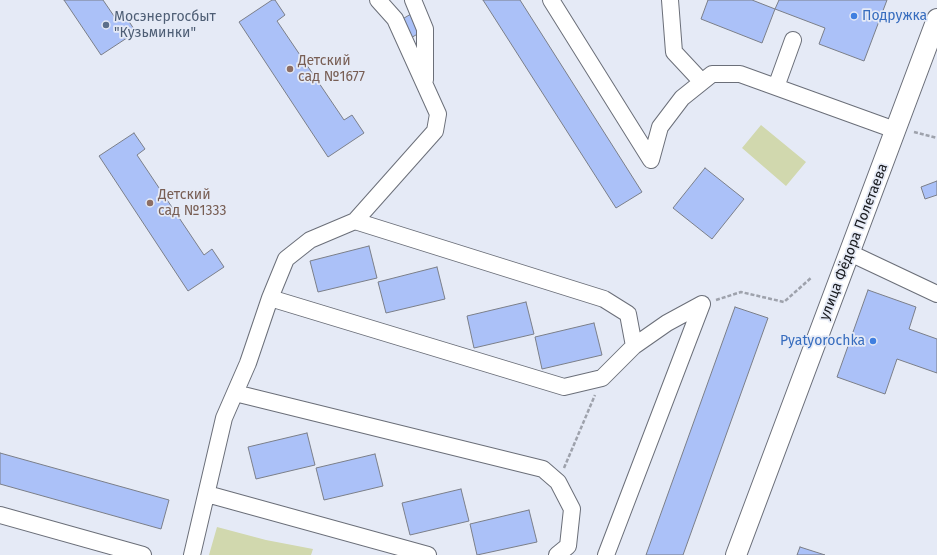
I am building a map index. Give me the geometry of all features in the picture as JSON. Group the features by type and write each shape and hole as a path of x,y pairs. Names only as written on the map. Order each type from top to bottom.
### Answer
{"main road":[{"name":"улица Фёдора Полетаева","path":"736,555 850,253 905,131 937,19"}],"lane":[{"path":"192,555 224,418 248,363 270,298 286,259 310,240 355,221 434,131 438,114 395,19 378,0"},
{"path":"413,0 425,29 425,86"},
{"path":"551,0 651,160 660,127 682,98 712,74 740,74 905,131"},
{"path":"670,0 674,52 702,82"},
{"path":"776,87 793,40"},
{"path":"355,221 604,298 628,314 634,346"},
{"path":"850,253 937,294"},
{"path":"270,298 564,388 602,378 634,346 667,323 702,304"},
{"path":"606,555 702,304"},
{"path":"235,393 543,469 558,482 572,509 568,546 557,555"},
{"path":"207,494 428,555"},
{"path":"0,515 143,555"}],"path":[{"path":"905,131 937,138"},
{"path":"702,304 741,292 784,302 812,277"},
{"path":"558,482 602,378"}],"green space":[{"path":"761,125 806,162 786,186 742,148"},
{"path":"217,527 266,540 313,549 311,555 209,555"}],"building":[{"name":"Мосэнергосбыт \"Кузьминки\"","path":"64,0 103,0 116,19 124,14 136,32 101,55"},
{"name":"Детский сад №1677","path":"272,0 275,0 285,15 277,21 344,120 352,115 364,133 328,157 239,22"},
{"path":"483,0 520,0 642,192 616,208"},
{"path":"708,0 752,0 775,9 762,43 701,19"},
{"path":"779,0 887,0 864,61 819,44 825,28 775,9"},
{"path":"411,14 421,32 409,39 399,21"},
{"name":"Детский сад №1333","path":"134,133 145,149 137,155 204,255 212,249 224,267 188,291 99,156"},
{"path":"705,168 744,199 712,239 673,208"},
{"path":"937,181 937,195 925,199 921,187"},
{"path":"369,246 377,278 318,292 310,261"},
{"path":"437,267 445,299 386,313 378,282"},
{"path":"868,290 916,307 909,329 937,339 937,373 897,359 885,394 837,377"},
{"path":"526,302 534,334 474,348 467,316"},
{"path":"735,307 768,318 683,555 646,555"},
{"path":"594,323 602,355 542,369 535,337"},
{"path":"307,433 315,465 256,479 248,447"},
{"path":"0,453 169,500 161,529 0,484"},
{"path":"375,454 383,486 324,500 316,468"},
{"path":"461,489 469,521 410,535 402,503"},
{"path":"529,510 537,542 477,555 470,524"},
{"path":"800,547 825,555 797,555"}],"place":[{"name":"Подружка","path":"854,16"},
{"name":"Мосэнергосбыт \"Кузьминки\"","path":"106,25"},
{"name":"Детский сад №1677","path":"290,69"},
{"name":"Детский сад №1333","path":"150,203"},
{"name":"Pyatyorochka","path":"873,341"}]}
